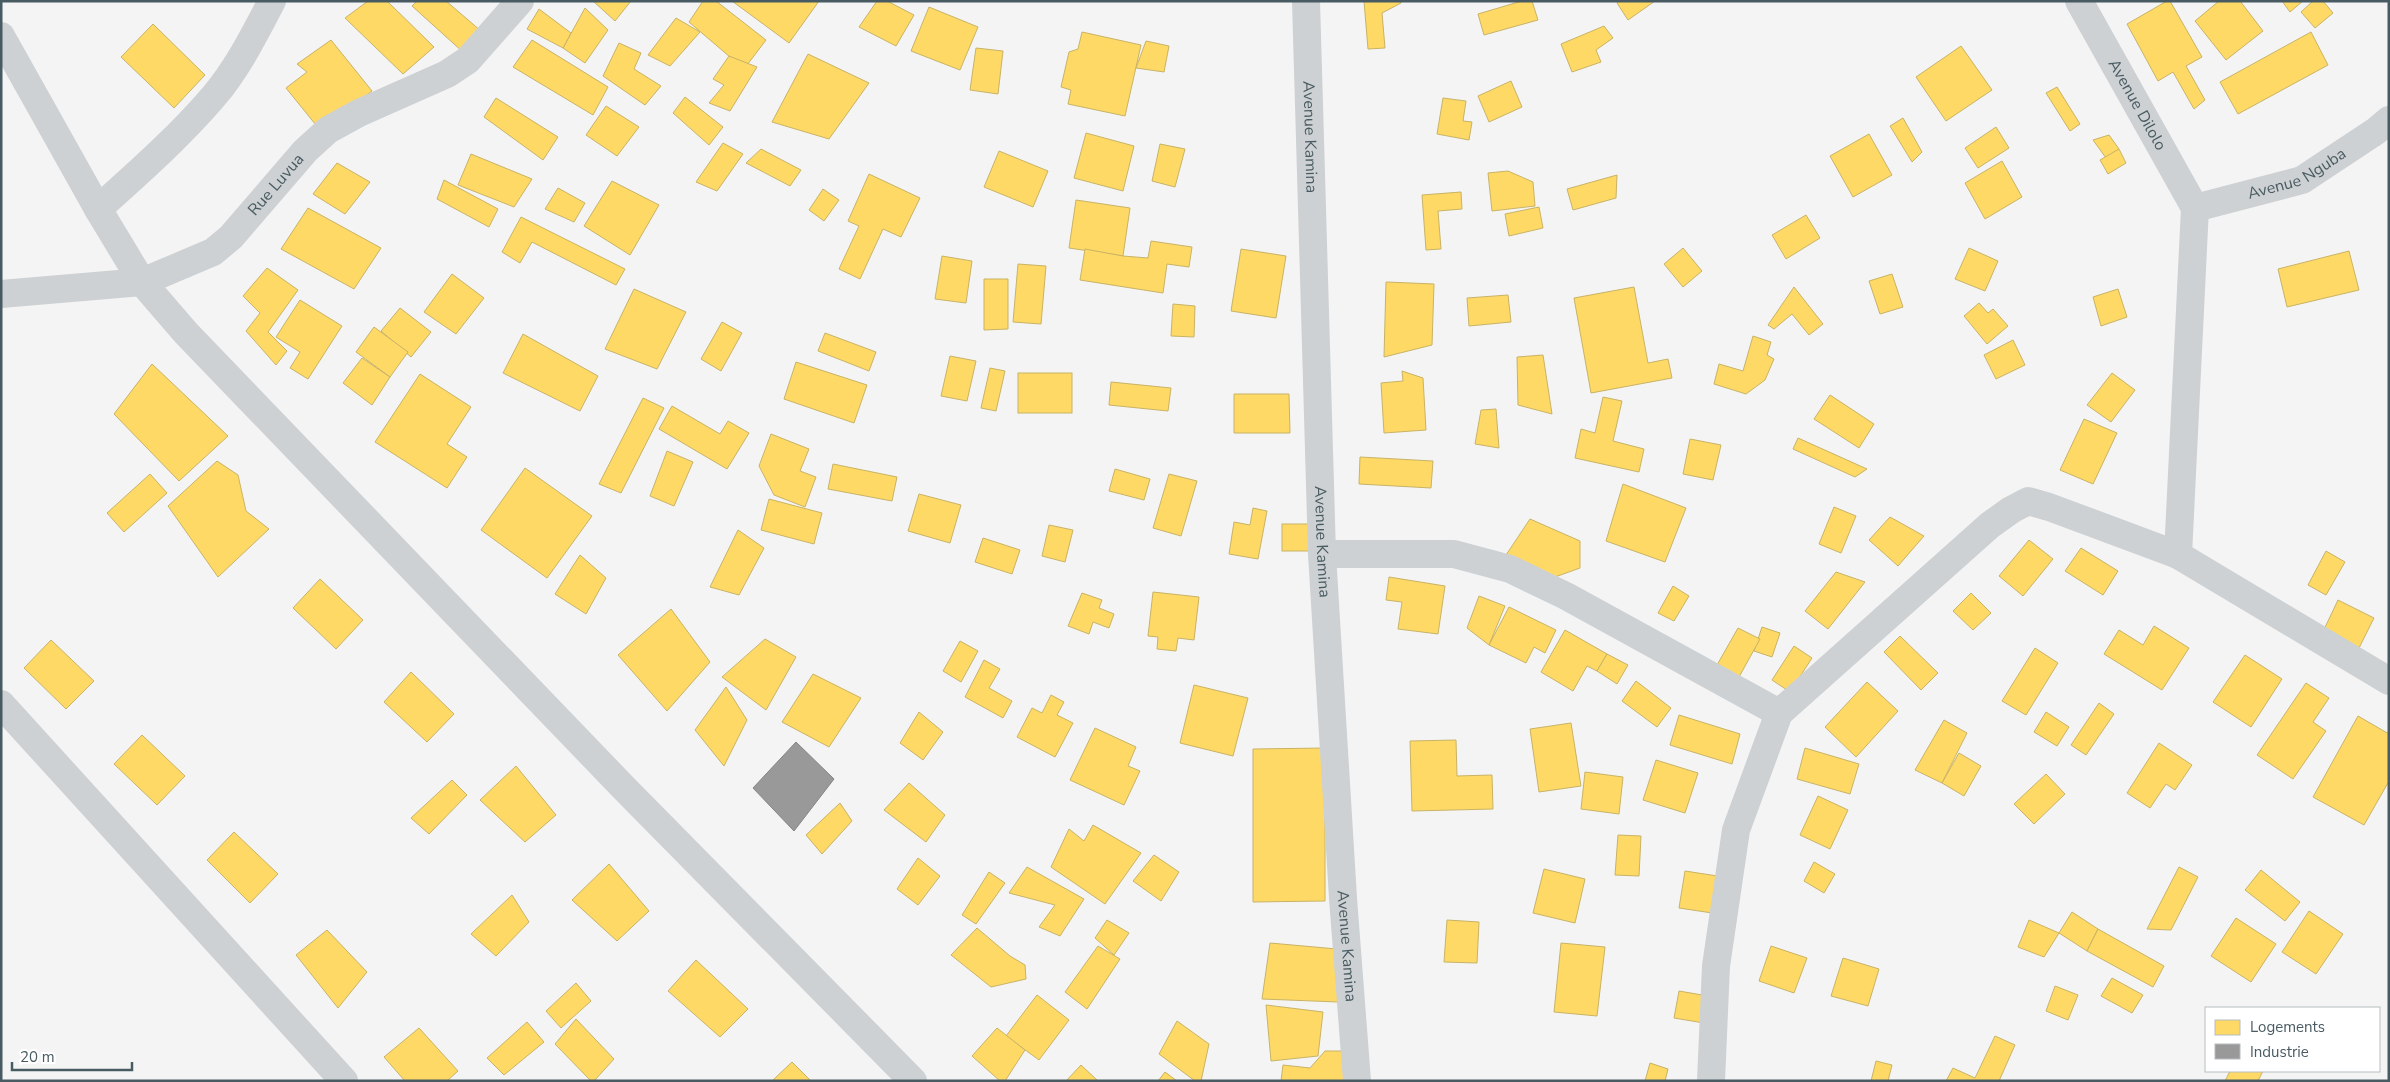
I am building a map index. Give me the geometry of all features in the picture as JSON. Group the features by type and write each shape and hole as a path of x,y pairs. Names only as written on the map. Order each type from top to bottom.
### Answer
{"street":[{"path":"98,209 170,143 215,95 246,49 272,1"},
{"name":"Rue Luvua","path":"1,294 142,282 195,260 222,245 305,151 328,130 359,113 447,74 484,44 520,1"},
{"name":"Avenue Kamina","path":"1306,1 1322,554 1343,898 1357,1081"},
{"name":"Avenue Dilolo","path":"2079,1 2195,208"},
{"path":"1,36 98,209 142,282 186,333 623,787 913,1081"},
{"name":"Avenue Nguba","path":"2195,208 2302,180 2376,131 2389,120"},
{"path":"2178,555 2195,208"},
{"path":"1712,1081 1716,966 1736,830 1779,713 1990,525 2010,510 2028,502 2049,507 2178,555 2389,681"},
{"path":"1322,554 1454,554 1510,568 1566,596 1779,713"},
{"path":"1,704 344,1081"}],"building: Logements":[{"path":"368,1 387,1 434,47 403,74 345,18"},
{"path":"417,1 446,1 481,31 464,53 412,6"},
{"path":"593,1 631,1 615,21"},
{"path":"703,1 716,1 766,40 744,69 689,22"},
{"path":"732,1 819,1 789,43"},
{"path":"877,1 887,1 914,15 896,46 859,27"},
{"path":"1364,1 1401,1 1401,3 1382,13 1385,48 1368,49"},
{"path":"1522,1 1532,1 1538,20 1484,35 1478,14"},
{"path":"1619,1 1655,1 1628,20 1617,3"},
{"path":"2170,1 2202,57 2186,66 2205,100 2194,109 2173,72 2158,81 2127,24"},
{"path":"2219,1 2240,1 2263,31 2226,60 2195,21"},
{"path":"2282,1 2303,1 2290,12"},
{"path":"2313,1 2323,1 2333,13 2315,28 2301,12"},
{"path":"929,7 978,27 960,70 911,51"},
{"path":"585,8 608,30 585,63 563,48"},
{"path":"539,9 571,33 563,48 527,29"},
{"path":"676,18 700,32 670,66 648,55"},
{"path":"153,24 205,75 174,108 121,57"},
{"path":"1604,26 1613,38 1596,50 1601,62 1572,72 1561,44"},
{"path":"1082,32 1141,45 1125,116 1068,104 1071,90 1061,87 1069,52 1078,49"},
{"path":"2311,32 2328,65 2238,114 2220,82"},
{"path":"331,40 372,91 320,130 286,88 307,72 297,64"},
{"path":"532,40 608,87 593,115 513,67"},
{"path":"1146,41 1169,46 1164,72 1136,68"},
{"path":"619,43 641,53 634,69 661,86 645,105 603,76"},
{"path":"1961,46 1992,90 1946,121 1916,77"},
{"path":"976,48 1003,51 998,94 970,90"},
{"path":"808,54 869,83 829,139 772,122"},
{"path":"729,56 757,67 730,111 709,103 724,85 713,79"},
{"path":"1511,81 1522,107 1489,122 1478,96"},
{"path":"2057,87 2080,124 2070,131 2046,93"},
{"path":"685,97 723,127 709,145 673,113"},
{"path":"496,98 558,137 543,160 484,117"},
{"path":"1443,98 1466,101 1463,121 1472,122 1469,140 1437,134"},
{"path":"606,106 639,127 617,156 586,135"},
{"path":"1903,118 1922,152 1912,162 1890,126"},
{"path":"1996,127 2009,148 1978,168 1965,148"},
{"path":"1086,133 1134,146 1123,191 1074,178"},
{"path":"1869,134 1892,175 1853,197 1830,156"},
{"path":"2109,135 2119,149 2106,158 2093,140"},
{"path":"723,143 743,154 717,191 696,182"},
{"path":"1160,144 1185,149 1175,187 1152,181"},
{"path":"761,149 801,170 790,186 746,163"},
{"path":"2119,149 2126,163 2108,174 2100,160"},
{"path":"999,151 1048,171 1033,207 984,187"},
{"path":"471,154 532,179 514,207 458,185"},
{"path":"2002,161 2022,197 1985,219 1965,183"},
{"path":"337,163 370,182 345,214 313,194"},
{"path":"1508,171 1533,182 1535,206 1492,211 1488,173"},
{"path":"869,174 920,198 901,237 883,229 860,279 839,269 859,226 848,221"},
{"path":"1617,175 1616,198 1573,210 1567,189"},
{"path":"444,180 498,209 489,227 437,199"},
{"path":"612,181 659,205 630,255 584,226"},
{"path":"558,188 585,203 574,222 545,209"},
{"path":"823,189 839,200 824,221 809,210"},
{"path":"1461,192 1462,209 1438,211 1441,249 1426,250 1422,195"},
{"path":"1076,200 1130,208 1123,256 1069,248"},
{"path":"1539,207 1543,228 1509,236 1505,214"},
{"path":"308,208 381,248 354,289 281,249"},
{"path":"1806,215 1820,238 1786,259 1772,235"},
{"path":"521,217 625,269 616,285 532,242 520,263 502,252"},
{"path":"1151,241 1192,247 1189,267 1167,264 1163,293 1080,280 1085,249 1123,256 1148,258"},
{"path":"1683,248 1702,271 1683,287 1664,264"},
{"path":"1969,248 1998,261 1985,291 1955,279"},
{"path":"1241,249 1286,256 1276,318 1231,311"},
{"path":"2349,251 2359,290 2287,307 2278,269"},
{"path":"942,256 972,261 966,303 935,299"},
{"path":"1018,264 1046,266 1041,324 1013,322"},
{"path":"267,268 298,290 268,332 287,351 276,365 246,331 260,313 243,296"},
{"path":"452,274 484,298 456,334 424,312"},
{"path":"1892,274 1903,307 1880,314 1869,281"},
{"path":"984,279 1008,279 1008,329 984,330"},
{"path":"1386,282 1434,284 1432,345 1384,357"},
{"path":"1634,287 1648,363 1668,359 1672,378 1591,393 1574,298"},
{"path":"1794,287 1823,324 1809,335 1792,314 1774,329 1768,325"},
{"path":"634,289 686,312 657,369 605,349"},
{"path":"2118,289 2127,317 2101,326 2093,297"},
{"path":"1508,295 1511,322 1469,326 1467,298"},
{"path":"300,300 342,326 308,379 290,368 300,352 276,337"},
{"path":"1979,303 1988,313 1993,309 2008,326 1987,344 1964,316"},
{"path":"1173,304 1195,306 1194,337 1171,336"},
{"path":"400,308 431,332 411,357 381,331"},
{"path":"722,322 742,333 721,371 701,359"},
{"path":"374,327 408,352 390,377 356,352"},
{"path":"825,333 876,352 869,371 818,351"},
{"path":"523,334 598,376 580,411 503,373"},
{"path":"1753,336 1771,342 1767,355 1774,359 1765,380 1746,394 1714,384 1719,364 1743,371"},
{"path":"2013,340 2025,365 1996,379 1984,355"},
{"path":"1543,355 1552,414 1518,405 1517,357"},
{"path":"950,356 976,361 967,401 941,396"},
{"path":"362,358 390,377 372,405 343,383"},
{"path":"796,362 867,385 854,423 784,399"},
{"path":"152,364 228,436 179,481 114,414"},
{"path":"990,368 1005,371 996,411 981,408"},
{"path":"1402,371 1423,378 1426,430 1384,433 1381,383 1403,381"},
{"path":"1018,373 1072,373 1072,413 1018,413"},
{"path":"2112,373 2135,390 2111,422 2087,405"},
{"path":"420,374 471,407 447,444 467,457 447,488 375,442"},
{"path":"1111,382 1171,388 1168,411 1109,405"},
{"path":"1234,394 1289,394 1290,433 1234,433"},
{"path":"1830,395 1874,424 1859,448 1814,419"},
{"path":"1603,397 1622,401 1613,441 1644,449 1639,472 1575,458 1581,429 1595,433"},
{"path":"643,398 664,408 621,493 599,484"},
{"path":"672,406 720,434 728,421 749,433 727,469 659,429"},
{"path":"1496,409 1499,448 1475,444 1481,410"},
{"path":"2084,419 2117,433 2093,484 2060,470"},
{"path":"771,434 809,449 800,471 816,477 805,507 774,495 759,466"},
{"path":"1798,438 1867,469 1855,477 1793,449"},
{"path":"1690,439 1721,445 1713,480 1683,474"},
{"path":"667,451 693,462 674,506 650,496"},
{"path":"1360,457 1433,461 1431,488 1359,484"},
{"path":"217,461 238,475 246,511 269,529 218,577 168,506"},
{"path":"833,464 897,477 892,501 828,489"},
{"path":"525,468 592,516 547,578 481,530"},
{"path":"1115,469 1150,479 1144,500 1109,491"},
{"path":"150,474 167,493 124,532 107,513"},
{"path":"1169,474 1197,481 1181,536 1153,528"},
{"path":"1623,484 1686,508 1665,562 1606,541"},
{"path":"919,494 961,505 950,543 908,531"},
{"path":"769,499 822,513 814,544 761,530"},
{"path":"1834,507 1856,516 1841,553 1819,544"},
{"path":"1253,508 1267,511 1258,559 1229,554 1234,522 1250,525"},
{"path":"1890,517 1924,536 1898,566 1869,540"},
{"path":"1530,519 1580,541 1580,568 1555,577 1506,555"},
{"path":"1282,524 1309,524 1309,551 1282,551"},
{"path":"1049,525 1073,530 1065,562 1042,556"},
{"path":"738,530 764,548 739,595 710,587"},
{"path":"983,538 1020,550 1012,574 975,562"},
{"path":"2029,540 2053,559 2023,596 1999,576"},
{"path":"2081,548 2118,571 2103,595 2065,571"},
{"path":"2326,551 2345,562 2326,595 2308,585"},
{"path":"580,555 606,578 586,614 555,594"},
{"path":"1836,572 1865,582 1828,629 1805,611"},
{"path":"1389,577 1445,586 1438,634 1398,629 1402,602 1386,600"},
{"path":"320,579 363,620 336,649 293,608"},
{"path":"1673,586 1689,596 1674,621 1658,613"},
{"path":"1153,592 1199,597 1194,640 1178,638 1176,651 1157,649 1158,637 1148,636"},
{"path":"1082,593 1102,600 1099,608 1114,614 1109,628 1093,622 1089,634 1068,626"},
{"path":"1971,593 1991,613 1973,630 1953,611"},
{"path":"1479,596 1505,606 1489,645 1467,628"},
{"path":"2338,600 2374,618 2355,656 2320,638"},
{"path":"1509,607 1556,630 1545,653 1534,647 1526,663 1489,645"},
{"path":"671,609 710,662 667,711 618,655"},
{"path":"2154,626 2189,648 2162,690 2104,654 2119,630 2143,645"},
{"path":"1762,627 1780,633 1772,657 1754,651"},
{"path":"1738,628 1760,639 1739,677 1717,665"},
{"path":"1565,630 1607,654 1597,671 1587,666 1573,691 1541,672"},
{"path":"1900,636 1938,673 1921,690 1884,652"},
{"path":"765,639 796,657 766,710 722,677"},
{"path":"51,640 94,681 66,709 24,668"},
{"path":"960,641 978,651 961,682 943,671"},
{"path":"1794,646 1812,658 1790,692 1772,680"},
{"path":"2035,648 2058,663 2026,715 2002,701"},
{"path":"1607,654 1628,665 1617,684 1597,671"},
{"path":"2245,655 2282,679 2251,727 2213,702"},
{"path":"984,660 1000,669 989,688 1012,701 1003,718 965,697"},
{"path":"411,672 454,714 427,742 384,702"},
{"path":"813,674 861,698 829,747 782,722"},
{"path":"1636,681 1671,708 1657,727 1622,701"},
{"path":"1867,682 1898,711 1856,757 1825,727"},
{"path":"2306,683 2329,698 2313,722 2326,731 2293,779 2257,755"},
{"path":"1194,685 1248,698 1233,756 1180,743"},
{"path":"726,687 747,720 724,766 695,730"},
{"path":"1051,695 1064,702 1057,715 1073,723 1055,757 1017,737 1032,708 1042,713"},
{"path":"2099,703 2114,714 2086,755 2071,745"},
{"path":"919,712 943,732 923,760 900,743"},
{"path":"2046,712 2069,727 2057,746 2034,732"},
{"path":"1679,715 1740,734 1732,764 1670,745"},
{"path":"2358,716 2389,734 2389,781 2364,825 2313,797"},
{"path":"1944,720 1967,733 1942,783 1915,770"},
{"path":"1571,723 1581,786 1539,792 1530,729"},
{"path":"1095,728 1136,747 1128,766 1140,771 1124,805 1070,780"},
{"path":"142,735 185,776 157,805 114,764"},
{"path":"1456,740 1457,776 1492,775 1493,809 1412,811 1410,741"},
{"path":"2159,743 2192,765 2175,790 2166,784 2150,808 2127,793"},
{"path":"1325,748 1325,901 1253,902 1253,749"},
{"path":"1805,748 1859,764 1850,794 1797,779"},
{"path":"1959,753 1981,766 1964,796 1942,783"},
{"path":"1656,760 1698,773 1685,813 1643,800"},
{"path":"516,766 556,815 525,842 480,800"},
{"path":"1585,772 1623,777 1619,814 1581,809"},
{"path":"2046,774 2065,794 2034,824 2014,804"},
{"path":"452,780 467,795 429,834 411,818"},
{"path":"909,783 945,815 926,842 884,810"},
{"path":"1818,796 1848,810 1830,849 1800,835"},
{"path":"840,803 852,821 822,854 806,835"},
{"path":"1093,825 1141,853 1105,904 1051,867 1069,829 1084,841"},
{"path":"234,832 278,874 250,903 207,860"},
{"path":"1618,835 1641,836 1639,876 1615,875"},
{"path":"1154,855 1179,872 1161,901 1133,881"},
{"path":"918,858 940,876 918,905 897,889"},
{"path":"1814,862 1835,874 1824,893 1804,881"},
{"path":"609,864 649,911 617,941 572,900"},
{"path":"1027,867 1084,899 1060,936 1039,927 1055,905 1009,893"},
{"path":"2179,867 2198,877 2171,930 2147,929"},
{"path":"1544,869 1585,879 1575,923 1533,913"},
{"path":"2261,870 2300,902 2285,921 2245,890"},
{"path":"1685,871 1724,877 1719,914 1679,908"},
{"path":"989,872 1005,883 976,924 962,915"},
{"path":"512,895 529,922 496,956 471,934"},
{"path":"2309,911 2343,934 2316,974 2282,952"},
{"path":"2072,912 2098,929 2087,951 2059,933"},
{"path":"2236,918 2276,944 2251,982 2211,956"},
{"path":"1107,920 1129,933 1114,955 1095,938"},
{"path":"1447,920 1479,922 1477,963 1444,962"},
{"path":"2029,920 2059,933 2044,957 2018,947"},
{"path":"977,928 1010,956 1025,965 1026,979 991,987 951,955"},
{"path":"2098,929 2164,966 2153,987 2087,951"},
{"path":"327,930 367,972 338,1008 296,955"},
{"path":"1270,943 1337,949 1338,1002 1262,999"},
{"path":"1561,943 1605,947 1597,1016 1554,1012"},
{"path":"1098,946 1120,959 1087,1009 1065,992"},
{"path":"1771,946 1807,958 1794,993 1759,981"},
{"path":"1843,958 1879,969 1868,1006 1831,996"},
{"path":"696,960 748,1009 720,1037 668,991"},
{"path":"2112,978 2143,995 2132,1013 2101,996"},
{"path":"576,983 591,1001 561,1028 546,1011"},
{"path":"2055,986 2078,995 2068,1020 2046,1011"},
{"path":"1679,991 1708,996 1704,1023 1674,1018"},
{"path":"1037,995 1069,1020 1039,1060 1006,1036"},
{"path":"1266,1005 1323,1012 1318,1056 1271,1061"},
{"path":"576,1019 614,1059 594,1081 591,1081 555,1044"},
{"path":"1177,1021 1209,1044 1201,1081 1195,1081 1159,1054"},
{"path":"527,1022 544,1042 504,1075 487,1058"},
{"path":"419,1028 458,1071 447,1081 405,1081 384,1057"},
{"path":"997,1028 1025,1050 1005,1081 1000,1081 972,1056"},
{"path":"1995,1036 2015,1045 1999,1081 1946,1081 1953,1068 1975,1078"},
{"path":"1325,1051 1352,1051 1353,1081 1281,1081 1283,1065 1310,1068"},
{"path":"1876,1061 1892,1065 1888,1081 1871,1081"},
{"path":"792,1062 811,1081 772,1081"},
{"path":"1650,1063 1668,1069 1665,1081 1645,1081"},
{"path":"1081,1065 1098,1081 1066,1081"},
{"path":"1165,1072 1177,1081 1158,1081"},
{"path":"2230,1072 2262,1072 2258,1081 2225,1081"}],"building: Industrie":[{"path":"796,742 834,779 794,831 753,788"}]}
